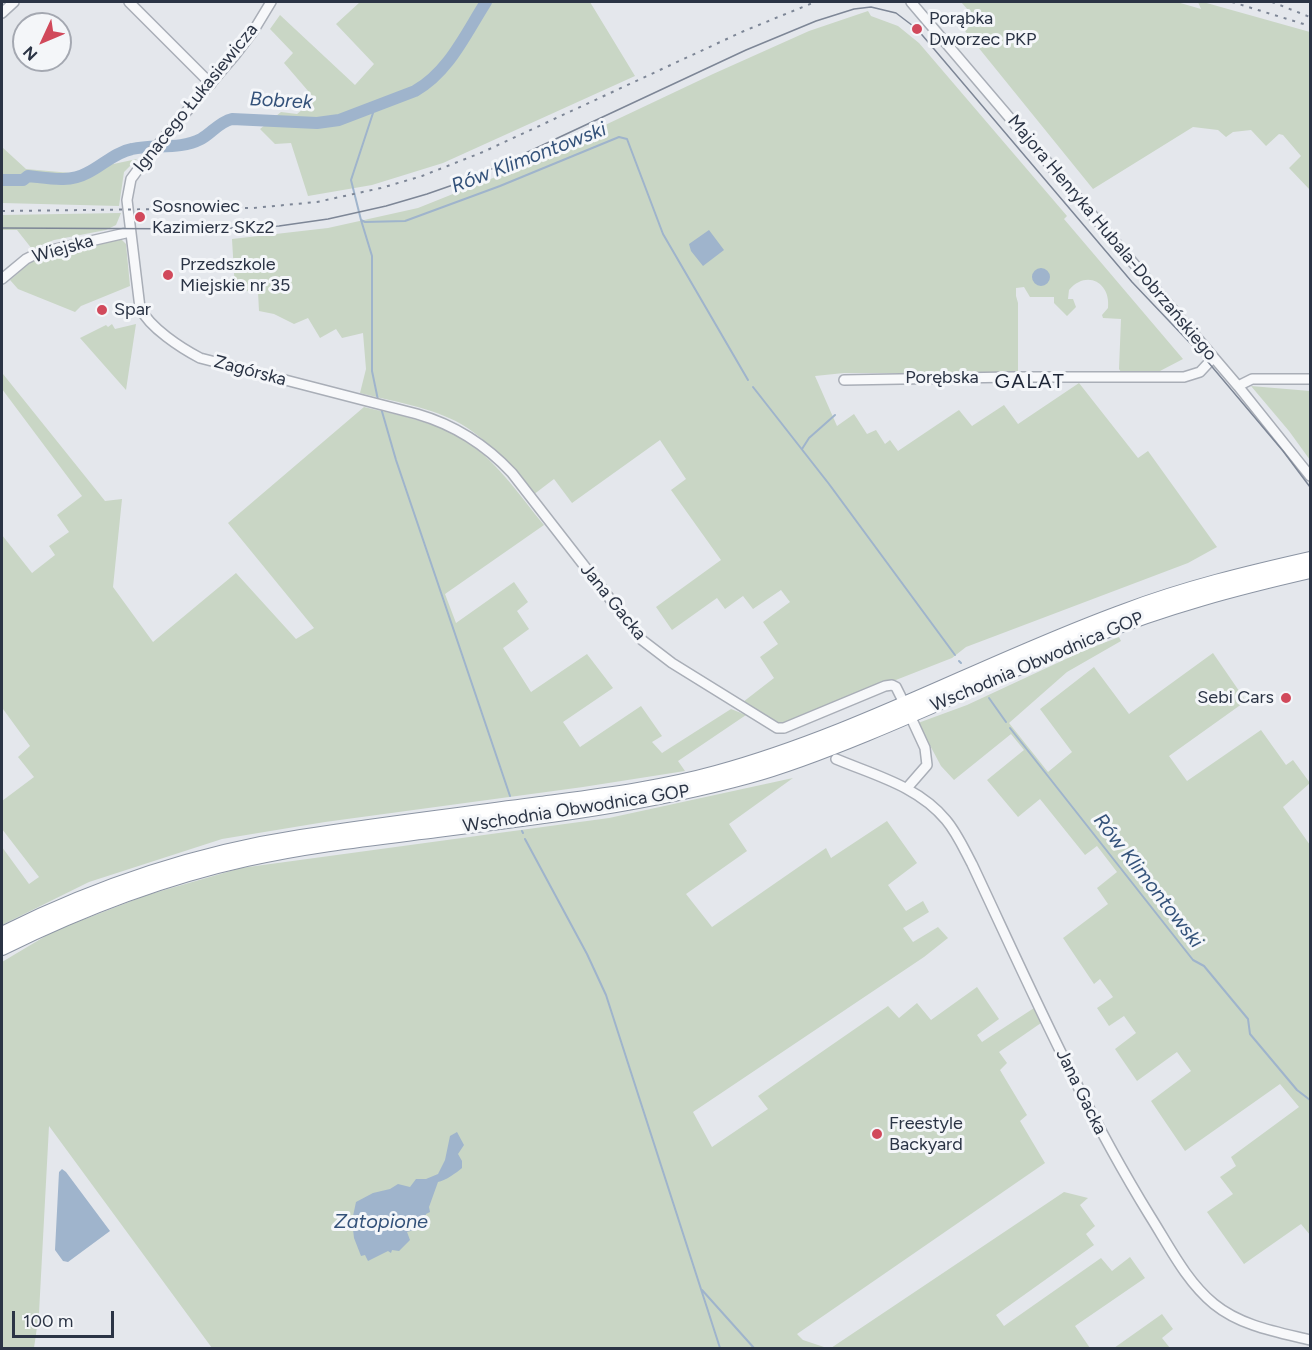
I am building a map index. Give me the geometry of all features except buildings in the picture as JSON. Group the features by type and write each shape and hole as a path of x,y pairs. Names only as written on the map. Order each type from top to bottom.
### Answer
{"highway":[{"name":"Wschodnia Obwodnica GOP","path":"2,934 44,913 106,888 225,852 349,829 626,792 745,765 851,728 1124,611 1206,584 1311,559"},
{"name":"Wschodnia Obwodnica GOP","path":"2,948 56,921 139,889 248,859 371,838 637,802 755,775 837,746 1077,642 1153,613 1222,592 1311,571"}],"street":[{"path":"2,13 14,2"},
{"path":"129,2 211,84"},
{"name":"Ignacego Łukasiewicza","path":"130,232 127,192 134,173 249,37 271,2"},
{"name":"Majora Henryka Hubala-Dobrzańskiego","path":"911,2 1238,386 1311,476"},
{"name":"Wiejska","path":"2,279 26,259 38,253 130,232"},
{"name":"Zagórska","path":"130,232 141,308 150,320 175,343 208,360 433,418 450,425"},
{"name":"Porębska","path":"844,380 1184,377 1200,372 1213,358"},
{"path":"1238,386 1252,379 1311,380"},
{"name":"Jana Gacka","path":"450,425 490,451 512,473 629,625 652,650 771,724 780,729 784,728 892,685 896,687 902,699"},
{"path":"907,788 927,765 925,748 913,722"},
{"name":"Jana Gacka","path":"836,759 907,788 946,819 957,836 1101,1133 1181,1266 1200,1291 1227,1313 1247,1323 1311,1340"}],"green space":[{"path":"360,2 590,2 635,76 443,163 372,185 308,196 291,143 275,144 260,129 281,112 297,114 315,99 284,63 293,53 270,29 280,15 355,85 374,64 336,24"},
{"path":"961,2 1177,2 1201,9 1198,2 1203,2 1310,32 1310,190 1289,168 1301,156 1283,135 1279,134 1266,146 1251,130 1233,132 1226,137 1218,130 1193,127 1093,189 965,31 976,19"},
{"path":"868,11 871,16 898,26 919,43 1067,216 1064,219 1183,359 1160,371 1121,372 1119,369 1121,319 1103,318 1102,315 1108,308 1108,299 1102,286 1096,282 1083,280 1069,290 1068,299 1073,299 1076,307 1067,316 1054,303 1054,297 1030,297 1024,287 1016,288 1018,373 844,373 815,376 837,426 854,414 867,434 876,430 885,444 890,440 898,451 959,410 972,426 1004,405 1018,424 1079,383 1138,458 1148,451 1217,547 1188,563 966,647 952,658 781,725 743,702 774,678 760,657 778,644 763,622 790,602 781,590 753,609 743,596 725,609 717,598 672,630 656,607 721,560 671,490 686,479 660,440 572,503 554,479 533,495 501,456 461,424 425,409 360,393 366,369 363,333 342,338 336,329 320,338 308,318 294,324 274,314 259,311 258,292 235,290 232,239 328,228 418,208 493,178 809,31"},
{"path":"2,147 26,169 71,173 137,159 124,172 119,206 2,203"},
{"path":"121,213 116,225 106,230 54,240 32,249 17,230 2,230 2,215"},
{"path":"119,240 126,244 130,286 81,306 75,312 18,289 10,280 31,262 72,249"},
{"path":"112,324 115,329 136,324 126,390 80,338"},
{"path":"3,374 105,501 122,499 113,587 153,642 236,573 296,639 314,628 228,523 364,407 426,423 461,438 496,466 544,525 445,594 456,623 514,582 528,602 517,611 529,629 503,648 531,692 587,654 613,688 563,722 580,747 641,706 662,736 652,742 662,753 731,709 746,715 678,761 685,771 325,822 222,839 89,882 2,925 2,847 29,884 39,877 2,829 2,801 34,777 18,757 30,746 2,709 2,535 32,573 55,555 49,546 69,532 57,515 82,496 2,389"},
{"path":"1251,386 1310,391 1310,460 1289,431"},
{"path":"1119,637 1121,641 1067,672 1009,723 1048,772 1072,752 1040,709 1094,667 1129,714 1213,653 1246,701 1169,756 1187,781 1261,730 1286,765 1293,760 1310,783 1283,807 1310,845 1310,1235 1301,1224 1244,1264 1207,1212 1233,1194 1220,1177 1236,1166 1231,1157 1299,1107 1280,1084 1185,1151 1151,1101 1191,1071 1177,1052 1137,1081 1115,1049 1136,1033 1124,1016 1109,1026 1097,1008 1113,997 1100,979 1094,984 1063,938 1108,904 1097,888 1117,872 1097,846 1085,855 1040,799 1018,817 987,780 1024,750 1011,734 954,780 941,766 918,723 967,705 1083,651"},
{"path":"793,778 729,824 747,851 686,894 712,927 826,848 831,858 887,821 917,863 888,885 906,911 923,901 929,912 903,928 913,942 938,927 948,938 924,957 693,1112 712,1147 768,1109 758,1096 888,1006 899,1018 917,1003 931,1020 977,987 999,1019 977,1035 982,1042 1034,1008 1041,1023 999,1052 1007,1063 1000,1070 1027,1115 1020,1121 1045,1163 797,1334 803,1340 827,1348 212,1348 49,1126 39,1313 34,1348 2,1348 2,962 54,931 147,895 241,868 609,818"},
{"path":"1064,1192 1088,1198 1080,1205 1095,1226 1086,1234 1094,1245 996,1315 1004,1326 1101,1258 1112,1271 1130,1257 1145,1278 1075,1326 1090,1348 831,1348"},
{"path":"1162,1314 1173,1329 1162,1338 1170,1348 1114,1348"}],"water":[{"path":"709,230 724,250 703,266 691,251 689,244"},
{"path":"1041,268 1047,271 1050,277 1047,283 1041,286 1035,283 1032,277 1035,271"},
{"name":"Zatopione","path":"457,1132 464,1145 458,1154 462,1161 462,1168 438,1182 429,1207 430,1212 425,1218 416,1221 414,1230 407,1232 410,1240 399,1251 392,1250 391,1253 388,1251 368,1261 365,1255 361,1256 354,1238 352,1221 356,1202 398,1184 410,1187 416,1179 426,1179 438,1174 445,1160 450,1136"},
{"path":"62,1169 110,1231 68,1262 63,1261 55,1250 59,1172"}],"waterway":[{"name":"Bobrek","path":"2,180 23,180 28,176 73,178 93,170 126,151 193,142 232,119 317,123 339,120 415,91 427,83 456,51 486,2"},
{"name":"Rów Klimontowski","path":"372,107 373,113 351,180 361,220 365,222 405,221 500,186 619,137 627,139 663,234 748,380"},
{"path":"361,220 372,256 372,371 378,400"},
{"name":"Rów Klimontowski","path":"753,387 829,484 955,655"},
{"path":"381,408 396,460 510,796"},
{"path":"802,449 809,438 835,415"},
{"name":"Rów Klimontowski","path":"989,698 1006,722"},
{"name":"Rów Klimontowski","path":"1010,728 1193,960 1204,966 1248,1019 1250,1034 1297,1090 1310,1100"},
{"path":"525,839 587,954 606,995 720,1348"},
{"path":"702,1290 754,1348"}],"tram line":[{"path":"2,228 209,229 279,226 328,219 386,206 470,179 746,50 816,21 854,9 871,7 896,13 917,29 1132,282 1208,362 1283,451 1310,487"}],"railway":[{"path":"2,211 253,208 317,202 381,188 422,176 483,152 744,31 815,2"},
{"path":"1232,2 1310,26"},
{"path":"1272,2 1310,17"}],"place":[{"name":"Porąbka Dworzec PKP","path":"917,29"},
{"name":"Sosnowiec Kazimierz SKz2","path":"140,217"},
{"name":"Przedszkole Miejskie nr 35","path":"168,275"},
{"name":"Spar","path":"102,310"},
{"name":"Sebi Cars","path":"1286,698"},
{"name":"Freestyle Backyard","path":"877,1134"}],"district":[{"name":"GALAT","path":"1030,382"}]}
